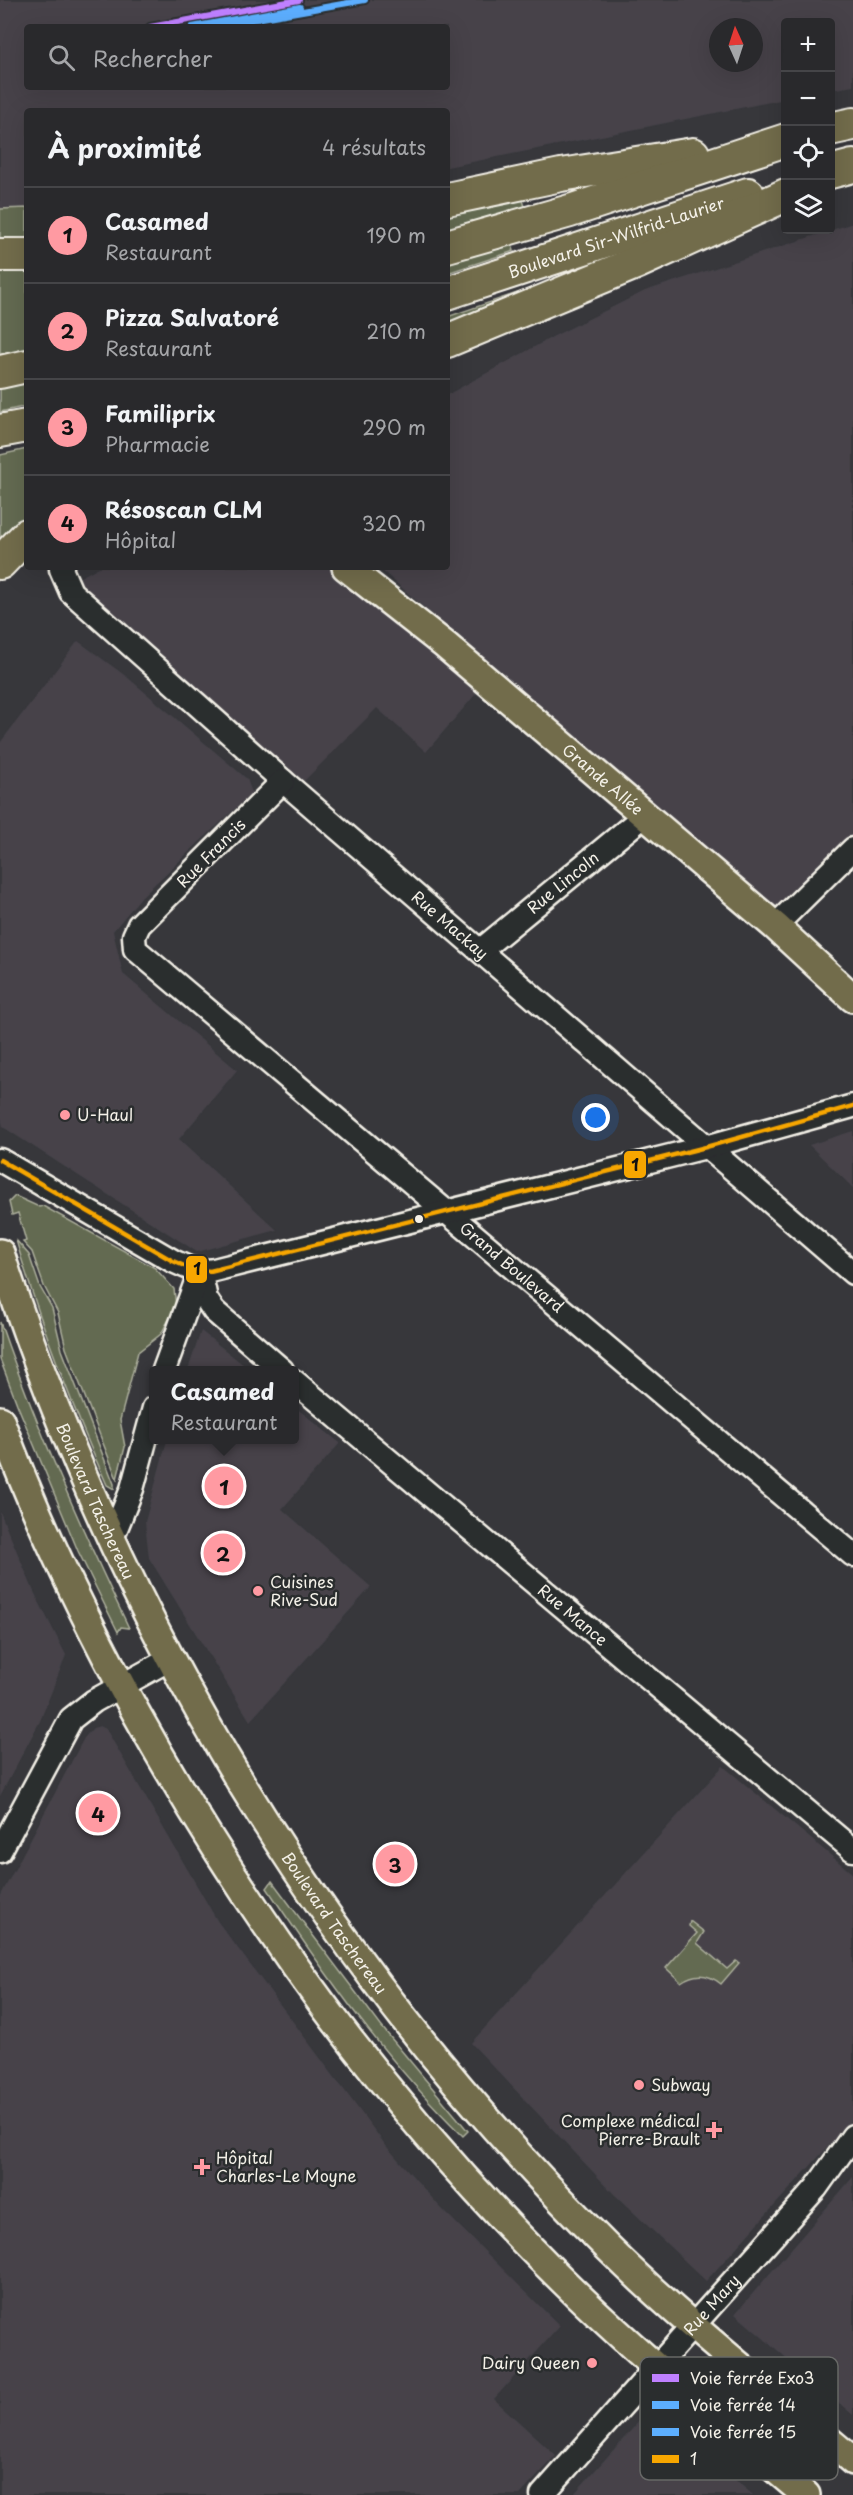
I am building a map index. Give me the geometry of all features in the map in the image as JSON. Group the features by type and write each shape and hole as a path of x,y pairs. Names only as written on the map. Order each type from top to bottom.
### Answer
{"highway":[{"path":"835,128 853,124"},
{"path":"450,198 561,175 781,141"},
{"path":"450,245 570,211 781,142"},
{"name":"Boulevard Sir-Wilfrid-Laurier","path":"450,292 664,220 781,185"},
{"path":"450,339 638,262 781,197"},
{"path":"0,255 24,255"},
{"path":"0,372 24,367"},
{"path":"0,431 24,427"},
{"path":"0,563 24,538"}],"main road":[{"name":"Grande Allée","path":"350,570 445,645 645,815 775,926 853,998"},
{"name":"Boulevard Taschereau","path":"0,1253 53,1404 111,1541 170,1659 213,1738 282,1851 399,2015 450,2078 520,2157 613,2252 730,2357"},
{"path":"0,1420 47,1533 96,1639 121,1685 172,1778 217,1851 307,1983 359,2054 425,2134 495,2212 578,2296 645,2357"},
{"name":"Boulevard Taschereau","path":"838,2448 853,2461"},
{"path":"788,2480 806,2495"}],"street":[{"name":"Rue Mackay","path":"61,570 71,592 283,781 853,1272"},
{"name":"Rue Francis","path":"139,925 283,781"},
{"name":"Rue Lincoln","path":"481,950 645,815"},
{"path":"775,926 853,849"},
{"name":"Grand Boulevard","path":"139,925 134,936 135,949 853,1555"},
{"path":"0,1160 173,1261 200,1271 229,1268 706,1147 853,1106"},
{"path":"166,1366 200,1271"},
{"path":"200,1271 206,1299 214,1311 276,1366"},
{"name":"Rue Mance","path":"299,1385 853,1850"},
{"path":"111,1541 132,1489 149,1423"},
{"path":"0,1851 71,1719 83,1708 170,1659"},
{"name":"Rue Mary","path":"665,2357 816,2188 853,2136"},
{"name":"Rue Mary","path":"542,2495 640,2385"}],"shaded area":[{"path":"0,0 853,0 853,86 835,89 835,18 781,18 781,100 450,166 450,108 24,108 24,208 0,209"},
{"path":"853,223 853,837 773,914 381,570 450,570 450,393 554,336 645,291 819,234 835,234 835,229"},
{"path":"93,570 332,570 487,681 426,752 377,708 301,784 75,580"},
{"path":"78,641 127,677 247,779 252,793 142,896 113,931 123,974 237,1070 179,1139 277,1230 197,1252 3,1127 0,1112 0,743"},
{"path":"853,1131 853,1188 809,1145"},
{"path":"201,1331 245,1366 189,1366"},
{"path":"299,1410 340,1443 282,1509 371,1587 250,1721 149,1558 145,1522 166,1444 299,1444"},
{"path":"0,1512 35,1594 66,1655 40,1721 0,1796"},
{"name":"Hôpital Charles-Le Moyne","path":"100,1726 106,1729 218,1922 387,2147 440,2207 560,2326 494,2399 556,2456 520,2495 0,2495 0,1897 84,1738 93,1728"},
{"path":"723,1766 853,1874 853,2119 706,2281 613,2193 471,2043"},
{"path":"853,2177 853,2415 838,2402 838,2357 785,2357 735,2314"},
{"path":"640,2420 640,2480 735,2480 753,2495 573,2495"}],"green space":[{"path":"522,196 525,207 450,228 450,209"},
{"path":"24,208 24,239 0,239 0,209"},
{"path":"511,240 514,251 450,272 450,257"},
{"path":"631,254 450,331 450,316"},
{"path":"24,266 24,350 0,355 0,267"},
{"path":"24,381 24,407 0,412 0,386"},
{"path":"24,450 24,526 0,551 0,455"},
{"path":"15,1196 39,1207 43,1206 155,1268 174,1289 176,1306 161,1334 138,1352 120,1420 125,1447 117,1479 66,1348 58,1313 44,1286 32,1252 23,1242 26,1241 18,1213 12,1215 9,1202"},
{"path":"16,1240 29,1255 40,1287 52,1308 62,1350 114,1489 107,1485 69,1395 35,1302"},
{"path":"0,1322 60,1477 129,1628 121,1627 118,1632 78,1551 0,1359"},
{"path":"272,1881 381,2026 468,2131 463,2136 435,2108 383,2048 335,1986 267,1888"},
{"path":"690,1921 704,1932 697,1943 727,1969 736,1961 739,1963 721,1984 701,1975 681,1982 666,1968 697,1933 689,1926"}],"rail line":[{"name":"Exo3","path":"167,24 299,0"},
{"name":"14","path":"228,24 365,0"},
{"name":"15","path":"208,24 300,7"}],"transit line":[{"name":"1","path":"0,1160 173,1261 191,1269 210,1271 706,1147 853,1106"}],"place":[{"name":"U-Haul","path":"65,1115"},
{"name":"Casamed","path":"224,1486"},
{"name":"Pizza Salvatoré","path":"223,1553"},
{"name":"Cuisines Rive-Sud","path":"258,1591"},
{"name":"Résoscan CLM","path":"98,1813"},
{"name":"Familiprix","path":"395,1864"},
{"name":"Subway","path":"639,2085"},
{"name":"Complexe médical Pierre-Brault","path":"714,2130"},
{"name":"Hôpital Charles-Le Moyne","path":"202,2167"},
{"name":"Dairy Queen","path":"592,2363"}]}
